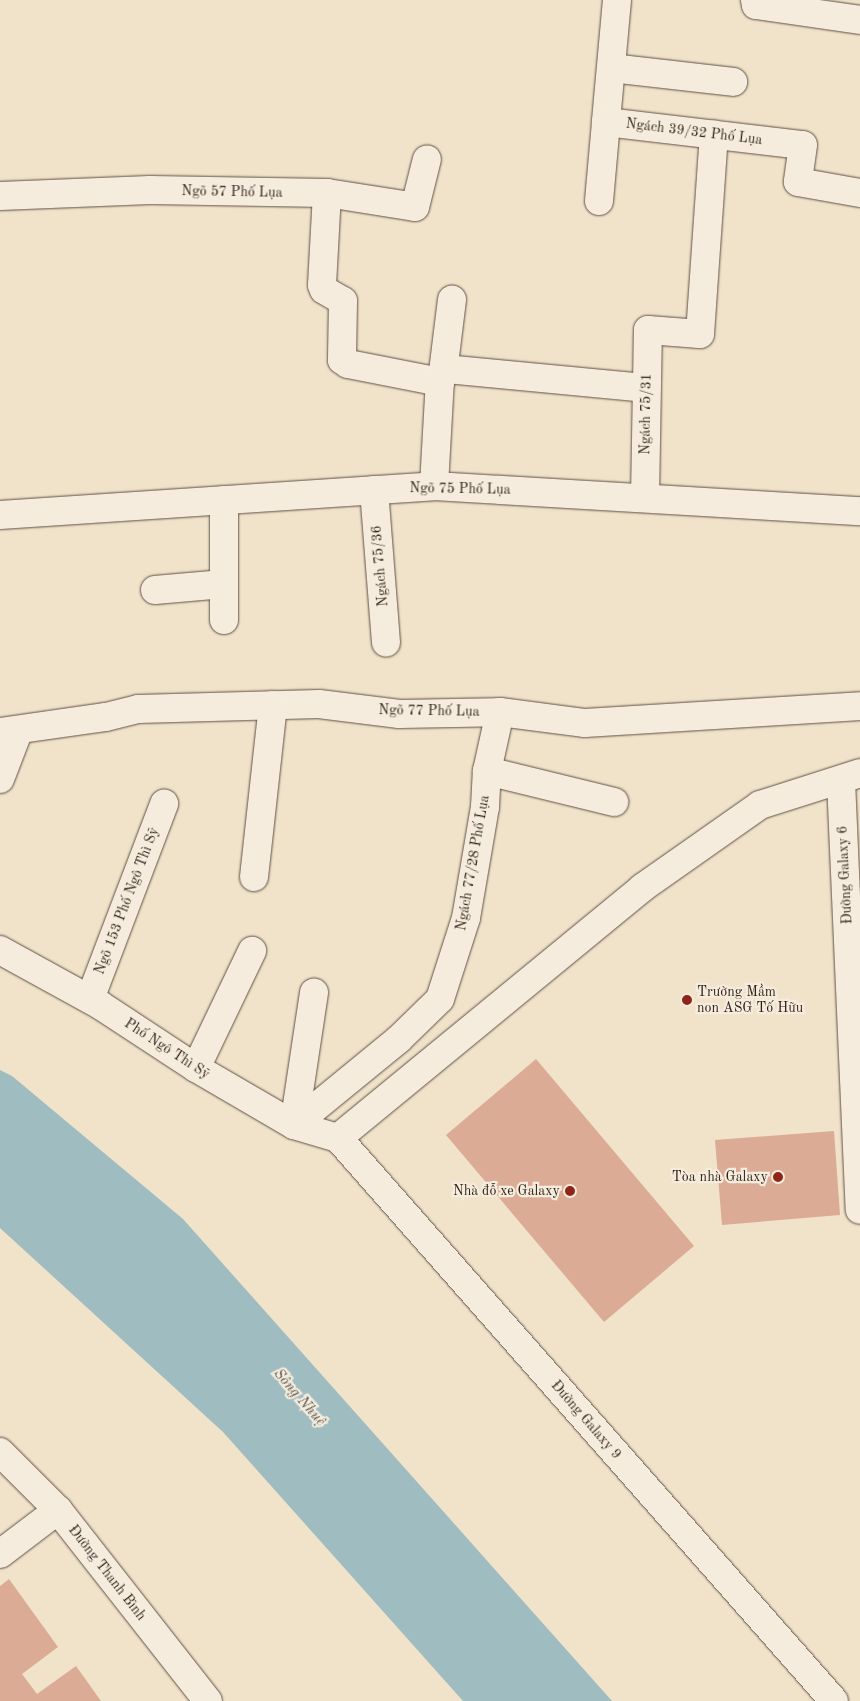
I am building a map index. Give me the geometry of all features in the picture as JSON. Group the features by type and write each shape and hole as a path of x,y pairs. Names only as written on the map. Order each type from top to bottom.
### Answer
{"street":[{"name":"Ngách 39/32 Phố Lụa","path":"617,0 606,122 803,145 798,182 860,194"},
{"path":"755,0 756,6 855,13"},
{"path":"611,68 733,82"},
{"path":"599,201 606,122"},
{"name":"Ngách 75/31","path":"645,498 648,330 700,334 714,134"},
{"name":"Ngõ 57 Phố Lụa","path":"0,196 150,190 327,193 415,207 427,159"},
{"path":"327,193 322,285 324,290 343,301 342,360 348,364 441,377 453,368 646,388"},
{"path":"434,486 441,377 452,300"},
{"name":"Ngõ 75 Phố Lụa","path":"0,515 434,486 860,511"},
{"name":"Ngách 75/36","path":"374,490 386,643"},
{"path":"224,500 224,620"},
{"path":"155,590 224,584"},
{"name":"Ngõ 77 Phố Lụa","path":"9,732 138,709 319,704 399,714 500,712 585,723 860,706"},
{"path":"254,877 274,705"},
{"name":"Ngách 77/28 Phố Lụa","path":"294,1125 399,1039 440,999 466,918 485,807 487,771 500,712"},
{"path":"0,780 9,732"},
{"path":"487,771 614,802"},
{"path":"338,1138 642,888 760,805 850,777"},
{"name":"Đường Galaxy 6","path":"850,777 860,1210"},
{"name":"Ngõ 153 Phố Ngô Thì Sỹ","path":"90,999 164,804"},
{"name":"Phố Ngô Thì Sỹ","path":"0,950 90,999 196,1068 294,1125 338,1138"},
{"path":"196,1068 252,951"},
{"path":"294,1125 314,993"},
{"path":"440,999 467,1030"},
{"name":"Đường Galaxy 9","path":"338,1138 834,1701"},
{"name":"Đường Thanh Bình","path":"0,1452 58,1510 208,1701"},
{"path":"0,1554 58,1510"}],"water":[{"name":"Sông Nhuệ","path":"0,1070 12,1076 183,1219 612,1701 463,1701 223,1432 0,1228"}],"building":[{"name":"Nhà đỗ xe Galaxy","path":"536,1059 694,1246 604,1322 446,1135"},
{"name":"Tòa nhà Galaxy","path":"834,1131 840,1215 722,1225 715,1140"},
{"path":"9,1579 58,1647 22,1674 37,1694 76,1666 101,1701 0,1701 0,1586"}],"place":[{"name":"Trường Mầm non ASG Tố Hữu","path":"687,1000"},
{"name":"Tòa nhà Galaxy","path":"778,1177"},
{"name":"Nhà đỗ xe Galaxy","path":"570,1191"}]}
